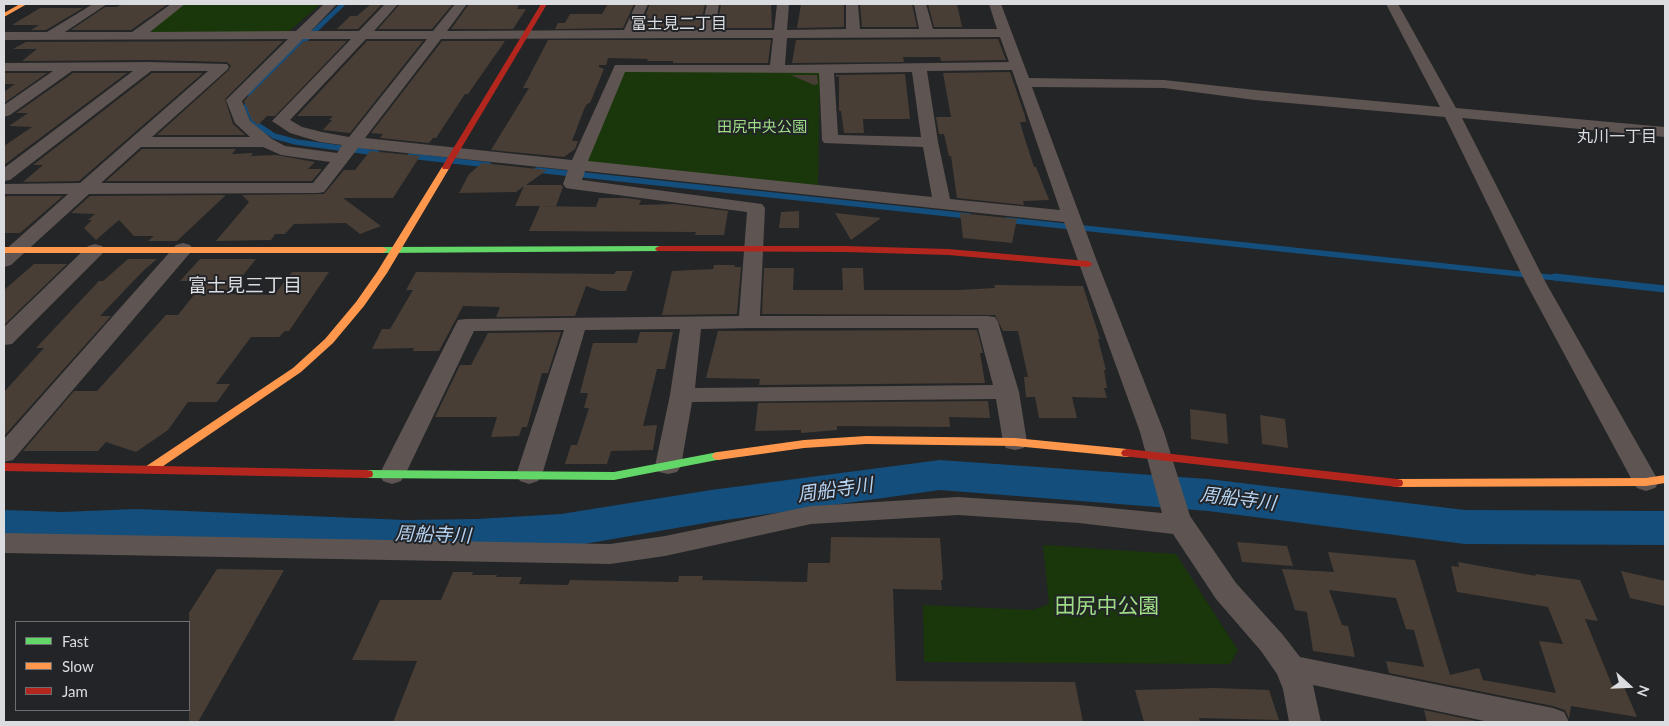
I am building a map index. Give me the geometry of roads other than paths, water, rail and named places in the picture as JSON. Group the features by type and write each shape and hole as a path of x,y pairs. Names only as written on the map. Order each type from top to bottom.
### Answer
{"street":[{"path":"4,16 24,4"},
{"path":"51,36 101,4"},
{"path":"135,36 179,4"},
{"path":"331,4 302,35 234,100 243,123 266,142 281,150 340,158"},
{"path":"392,4 280,121 296,130 320,138 454,152 756,208 749,322"},
{"path":"4,189 318,188 461,4"},
{"path":"149,470 297,370 329,342 382,273 394,249 544,4"},
{"path":"629,34 642,4"},
{"path":"707,34 713,4"},
{"path":"777,69 784,4"},
{"path":"852,4 853,34"},
{"path":"920,4 927,33"},
{"path":"995,4 1160,459 1180,521 1226,591 1272,643 1290,668 1299,689 1305,722"},
{"path":"1392,4 1451,113 1531,274 1655,480"},
{"path":"4,36 1006,33"},
{"path":"109,67 153,36"},
{"path":"4,176 149,66"},
{"path":"575,174 620,68 777,69 1017,66"},
{"path":"4,67 222,67 8,254"},
{"path":"4,112 69,67"},
{"path":"919,67 930,142 942,203"},
{"path":"826,68 830,140 930,142"},
{"path":"1023,82 1164,84 1255,95 1665,132"},
{"path":"137,142 266,142"},
{"path":"575,174 942,203 1072,217"},
{"path":"8,254 95,250 753,250 948,252 1088,264"},
{"path":"4,339 95,250"},
{"path":"4,454 183,250"},
{"path":"392,475 466,325 987,322 1007,392 1015,442"},
{"path":"668,466 682,395 691,324"},
{"path":"528,476 576,325"},
{"path":"682,395 1007,392"},
{"path":"4,467 392,475 614,476 752,450 866,440 1015,442 1396,483 1655,480"},
{"path":"4,543 610,554 665,546 811,515 958,506 1180,521"},
{"path":"1290,668 1552,722"}],"waterway":[{"path":"254,123 246,106 251,94 263,80 343,4"},
{"path":"254,123 274,136 296,142 377,153"},
{"path":"410,156 489,165"},
{"path":"537,170 969,216"},
{"path":"1007,220 1567,279"},
{"path":"1555,277 1665,289"},
{"name":"周船寺川","path":"4,527 63,529 136,526 406,537 477,536 561,531 711,506 940,475 1208,495 1465,527 1665,528"}],"district":[{"name":"富士見二丁目","path":"679,24"},
{"name":"丸川一丁目","path":"1617,137"},
{"name":"富士見三丁目","path":"245,286"}],"park label":[{"name":"田尻中央公園","path":"762,127"},
{"name":"田尻中公園","path":"1107,606"}]}
